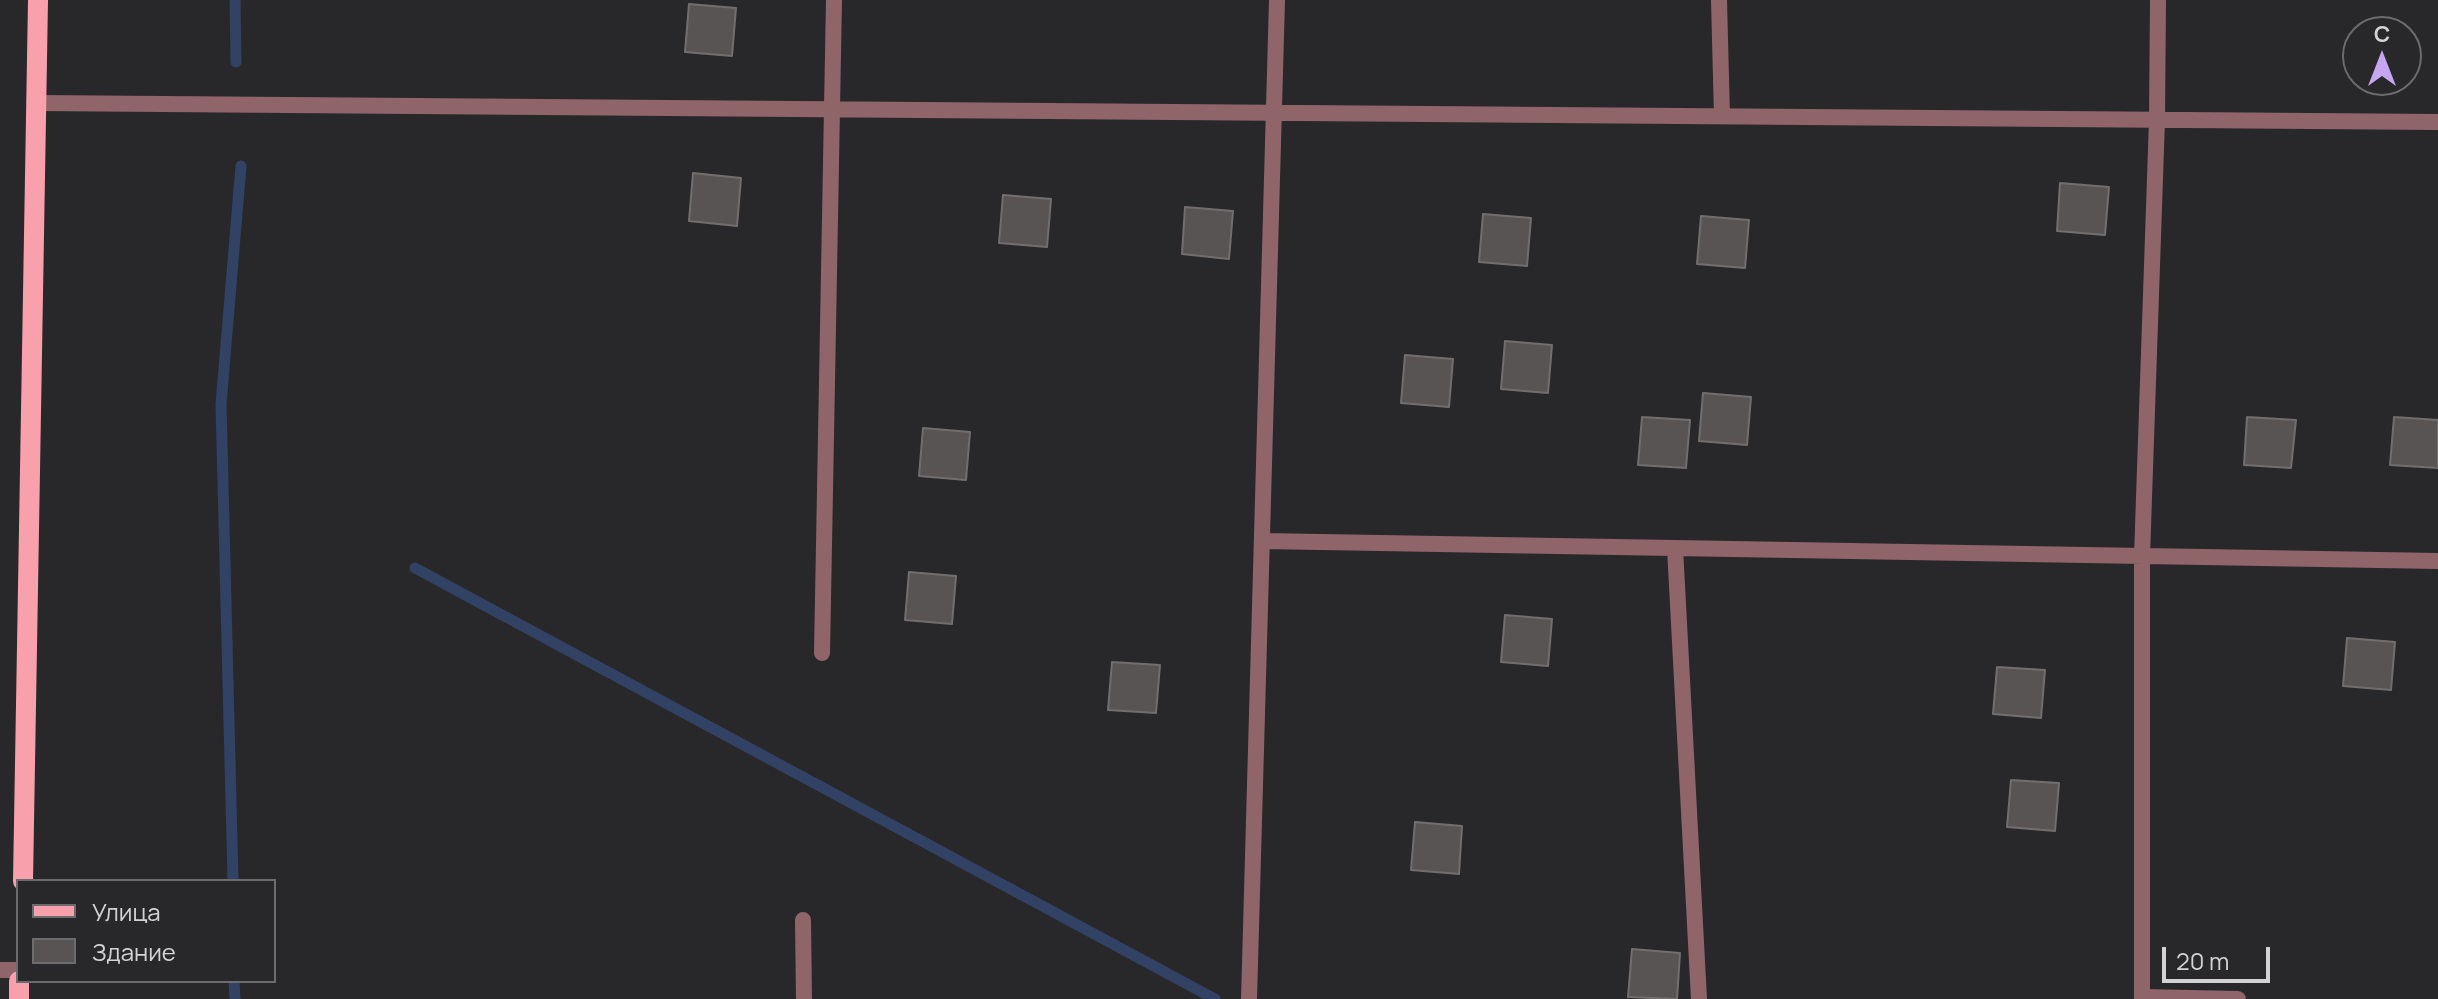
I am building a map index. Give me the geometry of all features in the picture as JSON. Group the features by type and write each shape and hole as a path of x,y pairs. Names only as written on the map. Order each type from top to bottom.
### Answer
{"main road":[{"path":"23,879 38,0"}],"lane":[{"path":"822,653 834,0"},
{"path":"1249,999 1277,0"},
{"path":"1719,0 1722,116"},
{"path":"2158,0 2157,120 2142,556 2142,998 2238,999"},
{"path":"36,103 2438,122"},
{"path":"1262,541 2438,561"},
{"path":"1675,548 1699,999"},
{"path":"803,920 804,999"}],"building":[{"path":"689,4 736,8 732,56 685,52"},
{"path":"693,173 741,178 737,226 689,221"},
{"path":"2060,183 2109,187 2105,235 2057,231"},
{"path":"1003,195 1051,199 1047,247 999,243"},
{"path":"1185,207 1233,211 1229,259 1182,254"},
{"path":"1483,214 1531,218 1527,266 1479,262"},
{"path":"1701,216 1749,220 1745,268 1697,264"},
{"path":"1505,341 1552,345 1548,393 1501,389"},
{"path":"1405,355 1453,359 1449,407 1401,403"},
{"path":"1703,393 1751,397 1747,445 1699,441"},
{"path":"1642,417 1690,420 1686,468 1638,465"},
{"path":"2247,417 2296,420 2291,468 2244,465"},
{"path":"2394,417 2438,420 2438,468 2390,465"},
{"path":"923,428 970,432 966,480 919,476"},
{"path":"909,572 956,576 952,624 905,620"},
{"path":"1505,615 1552,619 1548,666 1501,662"},
{"path":"2347,638 2395,642 2391,690 2343,686"},
{"path":"1112,662 1160,665 1156,713 1108,710"},
{"path":"1997,667 2045,670 2041,718 1993,714"},
{"path":"2011,780 2059,783 2055,831 2007,827"},
{"path":"1415,822 1462,826 1459,874 1411,870"},
{"path":"1632,949 1680,953 1677,999 1628,997"}],"waterway":[{"path":"235,0 236,62"},
{"path":"233,879 221,404 241,166"},
{"path":"415,568 1215,999"},
{"path":"234,983 235,999"}]}
